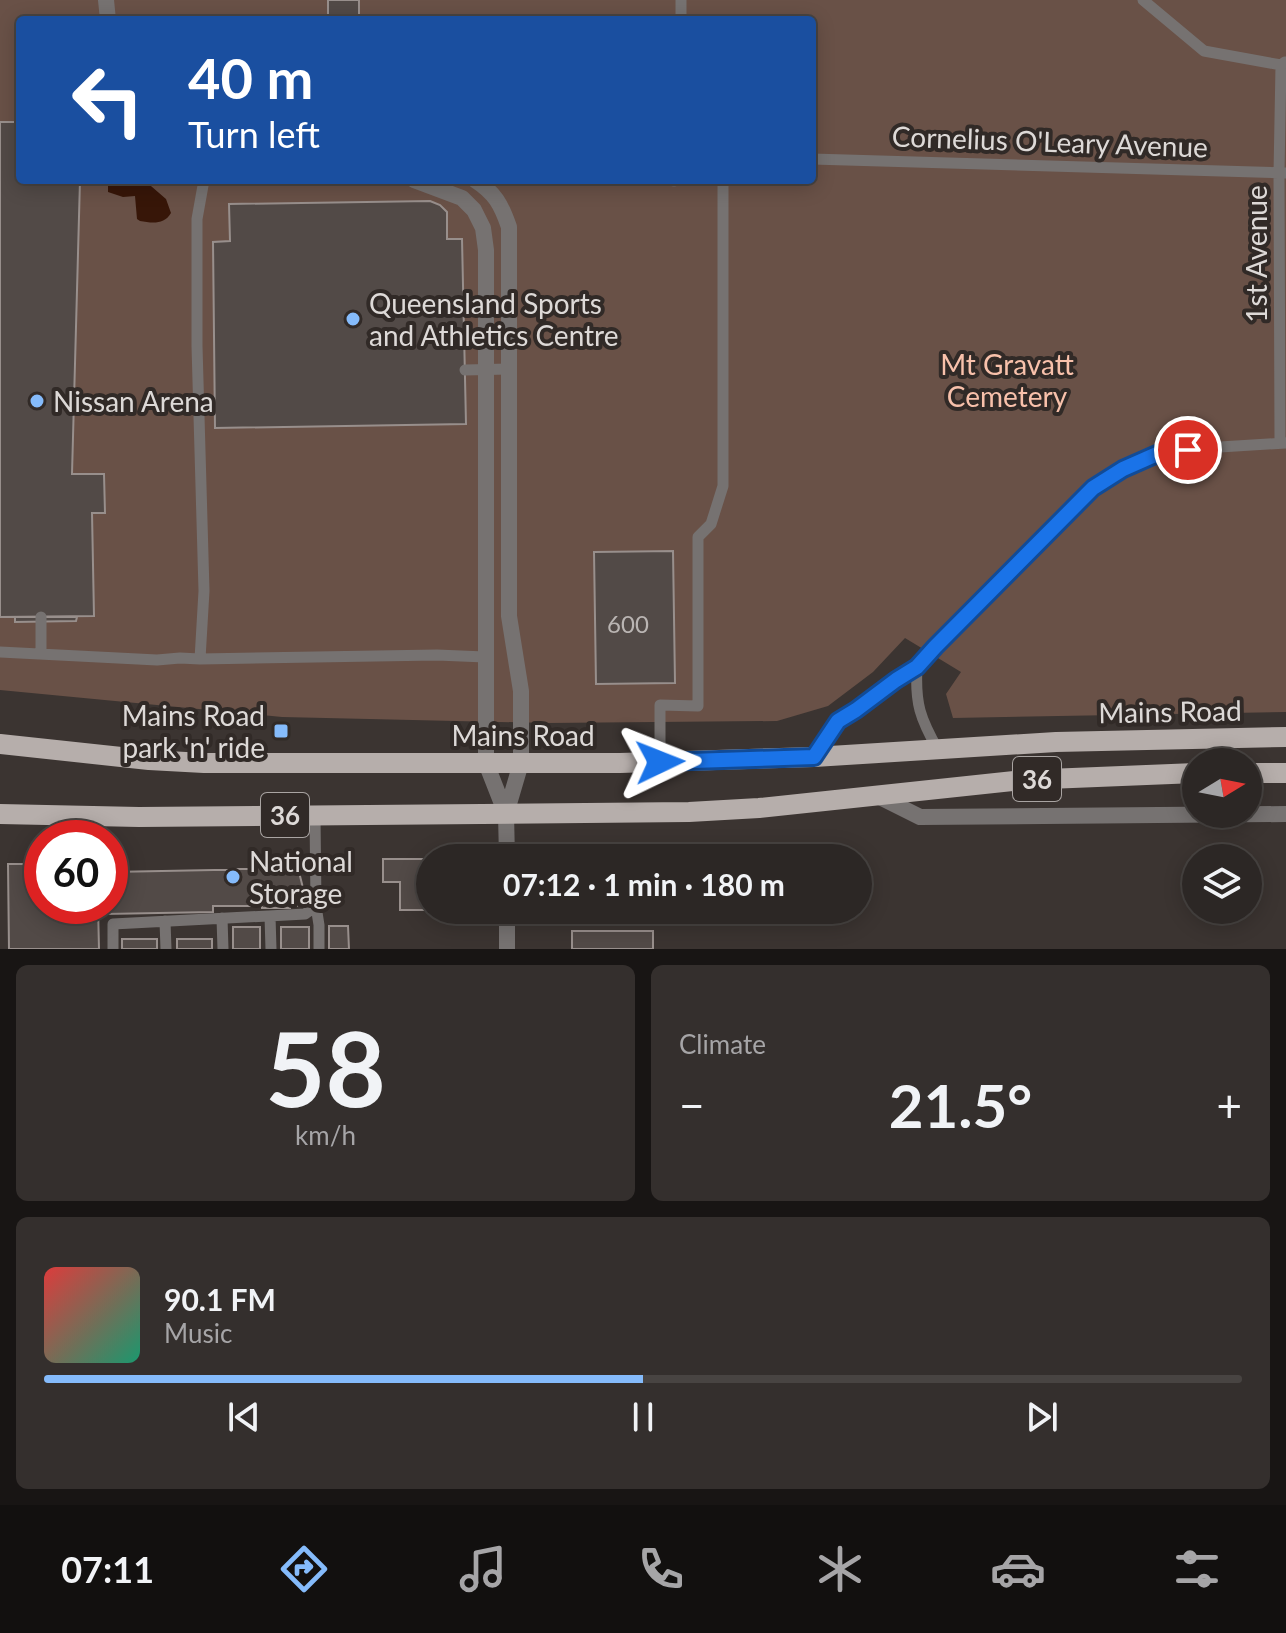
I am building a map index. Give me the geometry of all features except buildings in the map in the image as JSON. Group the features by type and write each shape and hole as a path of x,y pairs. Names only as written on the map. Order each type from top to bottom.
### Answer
{"main road":[{"name":"Mains Road","path":"0,744 204,763 521,763 814,757 1117,739 1286,737"},
{"path":"1262,773 1286,773"},
{"name":"36","path":"0,814 139,817 689,812 759,808 1023,780 1182,774"}],"street":[{"path":"425,184 462,198 474,210 483,228 486,250 486,763 506,814"},
{"path":"481,184 502,206 509,227 509,616 521,691 521,763 506,814 507,844"},
{"path":"878,796 920,817 1286,814"},
{"path":"507,924 507,949"}],"lane":[{"path":"1143,0 1204,51 1284,64"},
{"name":"1st Avenue","path":"1283,443 1284,64"},
{"name":"Cornelius O'Leary Avenue","path":"816,159 1283,173"},
{"path":"200,659 204,591 197,219 203,184"},
{"path":"660,762 660,705 698,706 698,537 711,524 723,486 723,184"},
{"path":"465,370 509,369"},
{"path":"814,757 838,721 917,667 1093,488 1123,469 1157,454 1283,443"},
{"path":"41,617 41,654"},
{"path":"0,652 157,660 437,655 485,657"},
{"path":"917,667 916,699 919,712 938,750"},
{"path":"315,815 319,949"},
{"path":"113,949 113,924 305,914 316,906"},
{"path":"270,916 271,949"},
{"path":"222,918 223,949"},
{"path":"165,921 166,949"}],"green space":[{"name":"Mt Gravatt Cemetery","path":"0,0 1286,0 1286,712 953,718 946,694 961,672 905,638 873,672 828,706 777,721 547,723 282,717 0,690"}],"shaded area":[{"path":"108,184 149,184 166,199 171,213 161,221 140,221 137,219 135,196 123,197 108,192"}],"place":[{"name":"Queensland Sports and Athletics Centre","path":"353,319"},
{"name":"Nissan Arena","path":"37,401"},
{"name":"Mains Road park 'n' ride","path":"281,731"},
{"name":"National Storage","path":"233,877"}],"route":[{"path":"660,762 814,757 838,721 917,667 1093,488 1123,469 1157,454 1188,450"}]}
